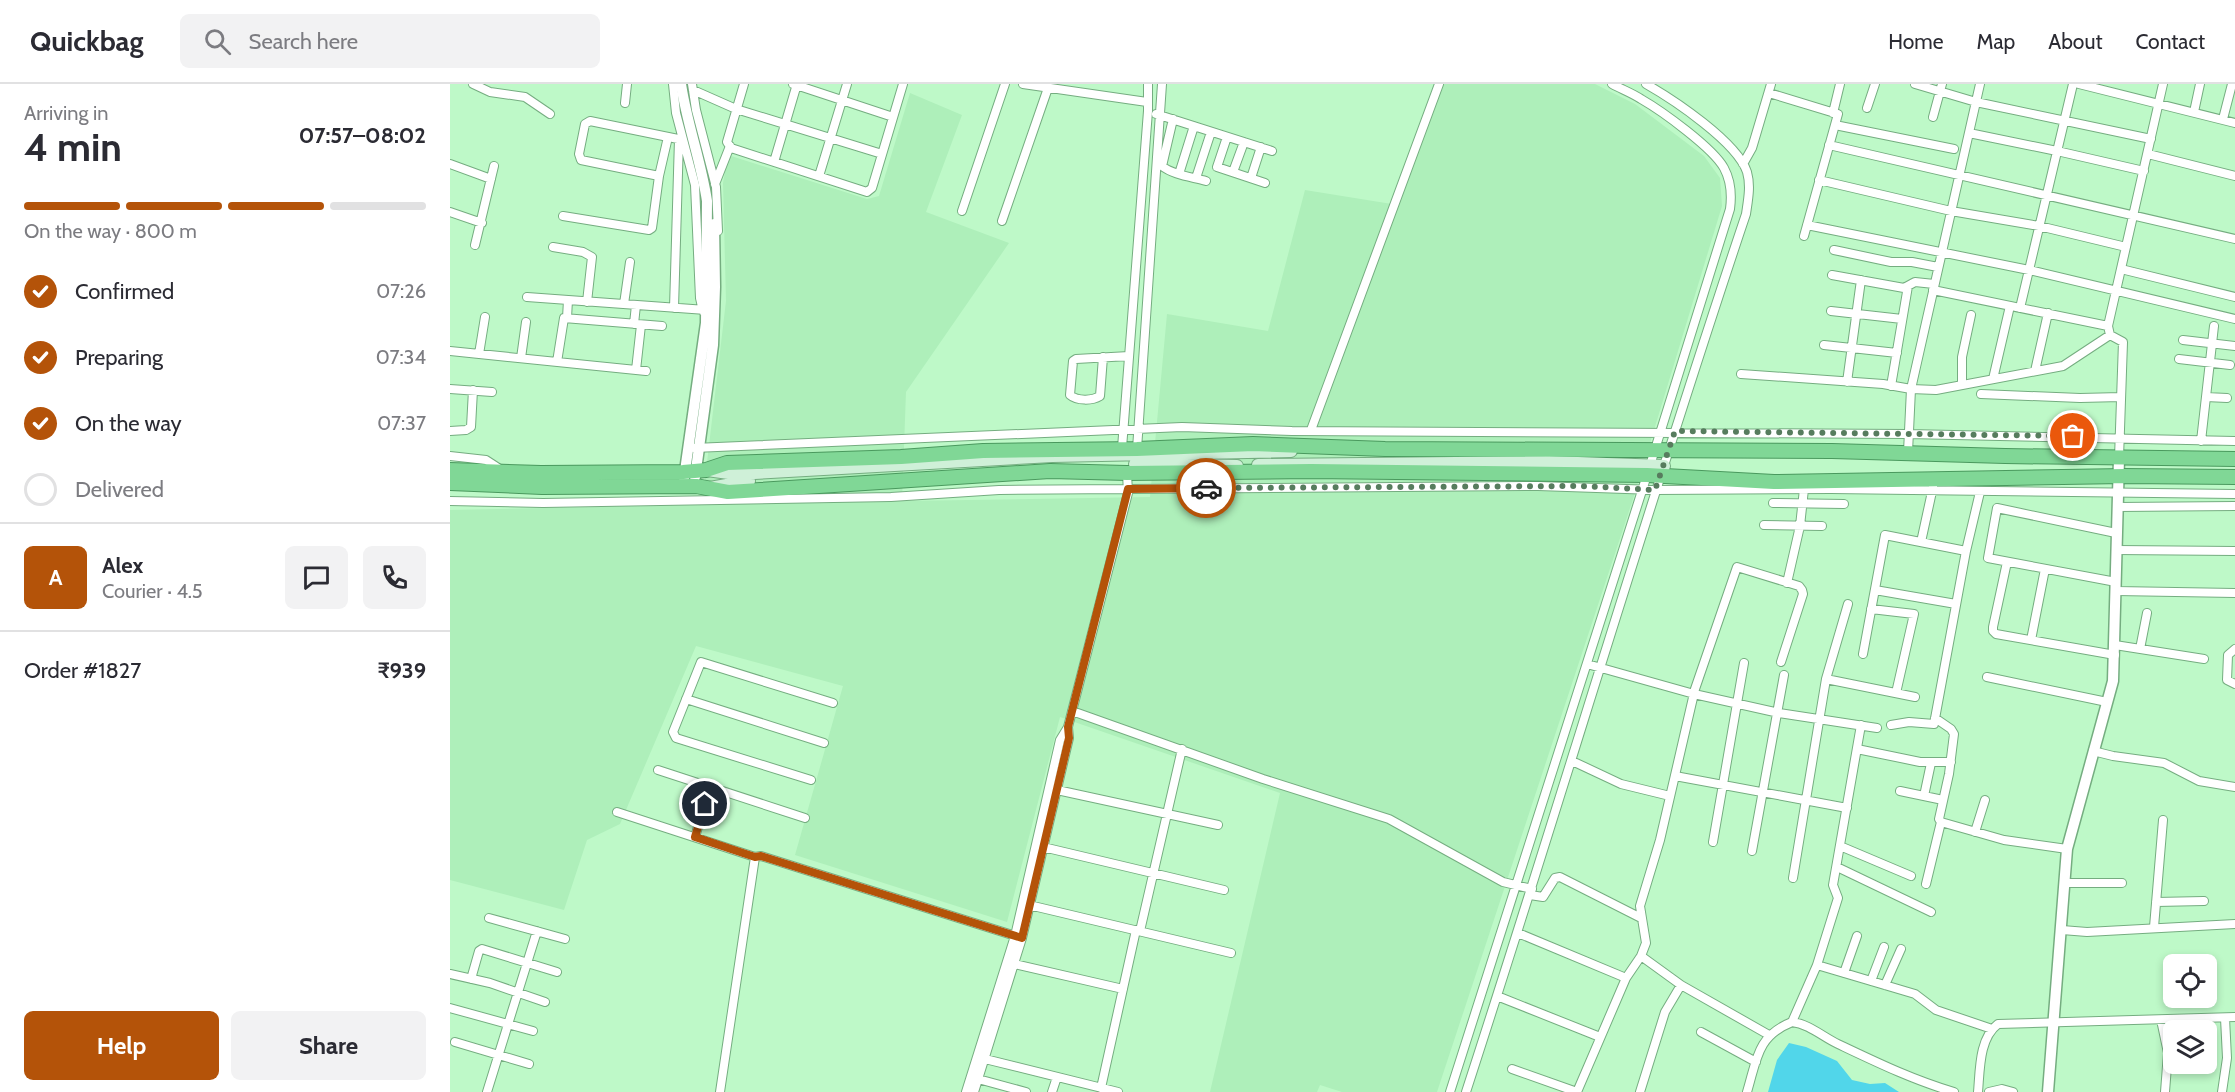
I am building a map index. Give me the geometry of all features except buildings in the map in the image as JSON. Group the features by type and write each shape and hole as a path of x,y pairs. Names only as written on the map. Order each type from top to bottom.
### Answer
{"highway":[{"path":"450,483 542,487 695,479 727,463 901,457 983,451 1122,448 1137,450 1253,444 1658,462 1774,482 1933,485 2120,476 2235,477"},
{"path":"450,470 695,479 728,492 1050,471 1127,473 1311,471 1658,462 1908,452 2235,459"}],"main road":[{"path":"695,479 736,474 1052,456 1304,451 1658,462"},
{"path":"695,479 736,482 1052,464 1238,466 1658,462"}],"street":[{"path":"473,84 490,92 525,98 550,114"},
{"path":"615,84 627,85 625,103"},
{"path":"673,84 681,139 696,184 700,298 710,323"},
{"path":"681,84 685,114 710,201 710,323 692,448 695,479"},
{"path":"744,84 727,142 730,146 867,192 872,188 903,84"},
{"path":"774,162 796,84 893,117"},
{"path":"819,176 847,84"},
{"path":"962,212 1005,84"},
{"path":"1023,84 1147,106 1160,115 1272,151"},
{"path":"1122,448 1148,84"},
{"path":"1137,450 1162,84"},
{"path":"1311,430 1439,84"},
{"path":"1466,1092 1531,892 1655,490 1660,431 1730,209 1730,183 1724,168 1715,156 1641,99 1612,84"},
{"path":"1450,1092 1642,489 1675,431 1746,214 1749,185 1743,164 1725,142 1690,113 1646,84"},
{"path":"1743,164 1752,148 1771,84"},
{"path":"1833,112 1840,84"},
{"path":"1867,108 1875,84"},
{"path":"1915,84 1941,88 1976,102 2151,139"},
{"path":"1908,452 1911,389 1980,84"},
{"path":"2020,308 2073,84"},
{"path":"2079,84 2235,123"},
{"path":"1742,374 1936,390 2062,366 2109,331 2116,290 2163,84"},
{"path":"2194,112 2200,84"},
{"path":"2223,119 2232,84"},
{"path":"691,86 692,113 711,182 705,310"},
{"path":"691,86 736,109 882,154"},
{"path":"691,86 715,185 720,294 710,323"},
{"path":"1002,221 1048,87"},
{"path":"1933,117 1941,88"},
{"path":"1769,93 1838,114 1804,236"},
{"path":"1173,119 1162,166 1179,174 1206,181"},
{"path":"659,176 580,159 585,124 590,121 681,139"},
{"path":"1835,124 1954,149"},
{"path":"1179,174 1194,126"},
{"path":"1196,178 1211,132"},
{"path":"1969,133 2144,171"},
{"path":"563,216 649,230 653,225 659,176 668,137"},
{"path":"1227,137 1217,167 1265,183"},
{"path":"674,308 681,139"},
{"path":"1233,172 1244,142"},
{"path":"1829,145 2235,239"},
{"path":"715,185 730,146"},
{"path":"1251,178 1261,147"},
{"path":"2148,154 2235,176"},
{"path":"450,164 491,179"},
{"path":"475,245 494,166"},
{"path":"1819,180 1951,211 2039,226 2126,247"},
{"path":"450,212 482,223"},
{"path":"1807,225 2029,270 2235,319"},
{"path":"554,247 583,252 592,257 587,302"},
{"path":"1834,250 1891,262 1938,267"},
{"path":"624,304 630,262"},
{"path":"2121,269 2235,297"},
{"path":"1832,274 1904,288 1915,282 2109,331 2123,342 2113,681 2067,849 2048,1092"},
{"path":"1135,279 1149,279"},
{"path":"1847,382 1861,280"},
{"path":"1891,386 1908,286"},
{"path":"527,297 705,310"},
{"path":"567,318 568,300"},
{"path":"636,305 638,324 636,370"},
{"path":"1993,379 2010,306"},
{"path":"2235,308 2235,314"},
{"path":"1831,311 1902,319"},
{"path":"2036,371 2048,314"},
{"path":"1962,385 1962,357 1971,315"},
{"path":"479,354 484,317"},
{"path":"557,362 562,319 662,326"},
{"path":"521,358 526,322"},
{"path":"2200,441 2214,326"},
{"path":"1690,336 1704,340"},
{"path":"2183,340 2235,345"},
{"path":"1824,345 1897,353"},
{"path":"450,351 646,371"},
{"path":"1103,357 1100,396 1076,399 1072,397 1073,361 1076,359 1103,357 1129,356"},
{"path":"2179,359 2230,365"},
{"path":"450,388 492,392"},
{"path":"450,431 466,430 471,427 474,390"},
{"path":"1981,394 2080,398 2121,396"},
{"path":"2206,397 2227,398"},
{"path":"692,448 1139,428 1223,427 1311,430 1908,434 2235,441"},
{"path":"450,456 486,460 504,472"},
{"path":"974,1092 1014,964 1060,740 1068,727 1128,489 1127,473"},
{"path":"1922,542 1933,485"},
{"path":"450,501 543,503 718,501 891,497 999,490 1581,486 1655,490 1933,485 1980,492 2235,494"},
{"path":"1787,582 1800,526 1804,489"},
{"path":"1891,725 1909,722 1934,724 1966,551 1980,492"},
{"path":"1773,503 1844,504"},
{"path":"2118,507 2235,506"},
{"path":"2116,533 1997,508 1988,558 2045,569 2116,587 2235,593"},
{"path":"1764,525 1822,526"},
{"path":"1863,654 1885,535 1966,551"},
{"path":"2116,550 2235,552"},
{"path":"2007,562 1993,631 1996,634 2115,650 2140,649 2204,659"},
{"path":"1512,1069 1577,1092 1626,978 1641,956 1646,943 1640,906 1660,840 1694,694 1737,567 1799,586 1803,594 1781,662"},
{"path":"2031,640 2045,569"},
{"path":"1875,590 1956,604"},
{"path":"1896,693 1918,598"},
{"path":"1793,878 1826,679 1848,604"},
{"path":"1871,609 1914,614"},
{"path":"2140,649 2147,613"},
{"path":"2235,650 2228,656 2227,680 2235,684"},
{"path":"811,780 676,738 673,732 701,662 833,703"},
{"path":"1713,842 1744,663"},
{"path":"1587,664 1737,704 1877,728"},
{"path":"1752,851 1779,713 1784,675"},
{"path":"1987,676 2107,702"},
{"path":"1826,679 1915,697"},
{"path":"686,699 824,744"},
{"path":"1072,711 1263,779 1389,819 1503,882 1543,897 1556,878 1560,877 1641,918"},
{"path":"1926,884 1941,822 1939,819 1951,762 1954,734 1952,729 1935,718"},
{"path":"1792,1022 1816,964 1838,897 1833,885 1861,725"},
{"path":"966,1092 1029,905 1069,738 1068,727"},
{"path":"1101,1088 1182,749"},
{"path":"1857,749 1931,763 1951,762"},
{"path":"2093,751 2164,763 2199,782 2235,787"},
{"path":"1572,761 1621,784 1670,796"},
{"path":"1924,796 1931,763"},
{"path":"658,770 805,818"},
{"path":"1675,776 1847,808"},
{"path":"695,837 710,787"},
{"path":"1057,790 1218,825"},
{"path":"1900,791 1943,800"},
{"path":"1975,832 1985,800"},
{"path":"617,812 755,857 761,856 1019,937"},
{"path":"2154,927 2163,820"},
{"path":"1941,822 2004,840 2067,849"},
{"path":"1840,846 1911,876"},
{"path":"1043,847 1224,890"},
{"path":"720,1092 755,857"},
{"path":"1837,867 1931,912"},
{"path":"2065,883 2122,883"},
{"path":"2156,902 2204,901"},
{"path":"1029,905 1231,953"},
{"path":"489,918 564,939"},
{"path":"2062,930 2087,932 2235,924"},
{"path":"487,1092 537,931"},
{"path":"1518,933 1626,978"},
{"path":"1844,973 1857,936"},
{"path":"1871,981 1884,947"},
{"path":"471,979 479,951 482,949 557,972"},
{"path":"1885,985 1901,949"},
{"path":"1641,956 1681,985 1769,1035"},
{"path":"1014,964 1123,989"},
{"path":"1816,964 1915,994 1936,1010 1992,1029"},
{"path":"450,974 545,1002"},
{"path":"1640,1092 1665,1012 1681,985"},
{"path":"1497,996 1600,1037"},
{"path":"450,1008 533,1031"},
{"path":"1978,1092 1982,1051 1992,1029 1998,1024 2235,1017"},
{"path":"2222,1092 2227,1058 2225,1018"},
{"path":"2161,1020 2168,1053 2165,1092"},
{"path":"1747,1092 1765,1039 1773,1031 1792,1022 1809,1027 1835,1042 1921,1082 1954,1092"},
{"path":"1701,1032 1756,1062"},
{"path":"455,1042 529,1064"},
{"path":"985,1059 1118,1092"},
{"path":"1052,1092 1057,1077"},
{"path":"978,1078 1026,1092"},
{"path":"1989,1092 2002,1089 2013,1092"}],"shaded area":[{"path":"1440,84 1595,84 1635,104 1704,156 1720,178 1722,206 1634,496 1437,1092 1342,1092 1320,1085 1317,1092 1210,1092 1280,793 1060,717 1007,922 795,855 843,686 696,646 620,824 587,840 564,910 450,880 450,510 702,505 726,301 723,183 728,155 867,199 879,196 910,93 962,115 926,212 1009,243 906,392 902,501 1150,497 1167,314 1268,331 1305,190 1398,205"}],"water":[{"path":"1789,1043 1806,1047 1837,1061 1852,1080 1870,1084 1885,1083 1899,1092 1768,1092 1777,1060"}],"way so far":[{"path":"1206,488 1581,486 1655,490 1675,431 2073,436"}],"route":[{"path":"705,804 695,837 1022,938 1069,738 1068,727 1087,645 1128,489 1206,488"}]}
